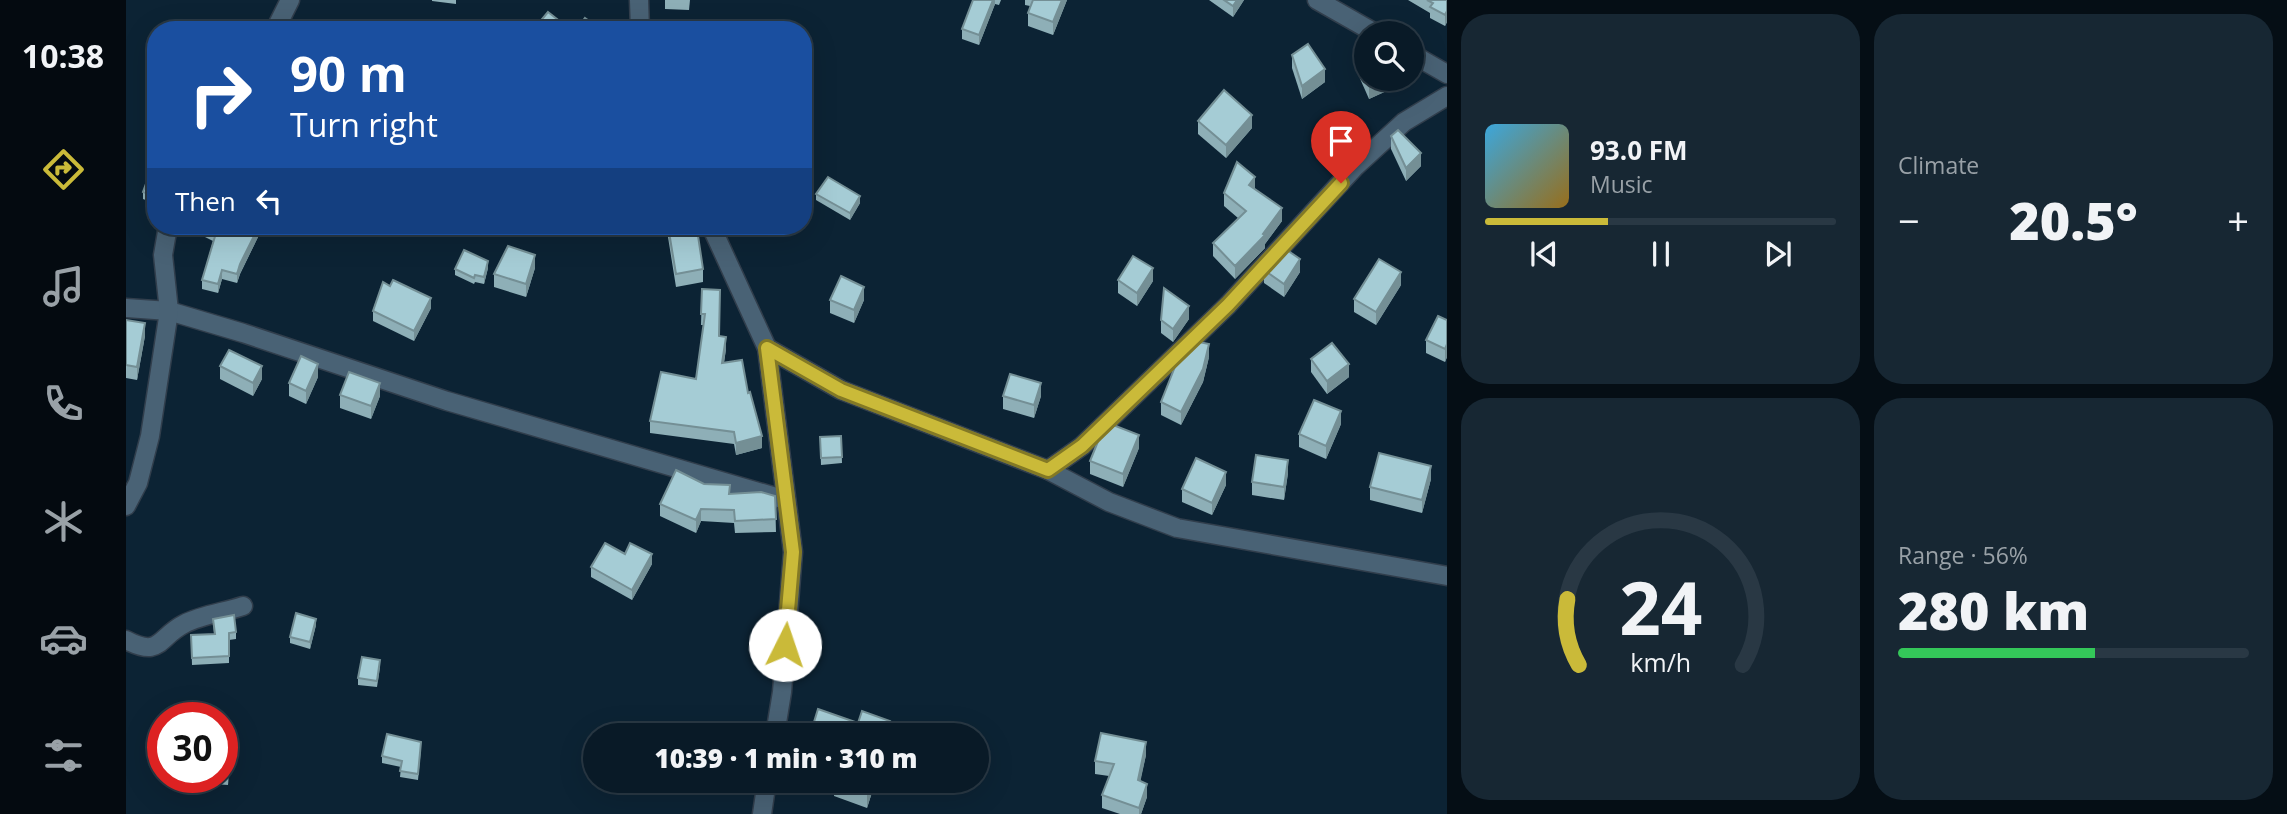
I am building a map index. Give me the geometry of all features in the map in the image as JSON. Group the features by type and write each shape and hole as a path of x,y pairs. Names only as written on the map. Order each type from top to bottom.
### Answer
{"street":[{"path":"280,21 290,0"},
{"path":"639,0 640,21"},
{"path":"1317,0 1354,21"},
{"path":"1424,61 1447,74"},
{"path":"1048,470 1082,446 1228,305 1356,166 1404,122 1447,96"},
{"path":"126,506 138,483 150,436 169,311 163,255 166,235"},
{"path":"715,235 767,348 793,552 782,692 777,723"},
{"path":"126,308 169,311 447,401 786,500"},
{"path":"767,348 841,390 1048,470 1109,502 1177,528 1447,576"},
{"path":"126,640 142,648 157,646 184,624 243,606"},
{"path":"762,814 765,793"}],"building":[{"path":"973,0 993,0 979,35 962,29"},
{"path":"1033,0 1062,0 1053,22 1028,13"},
{"path":"1224,0 1237,0 1233,6"},
{"path":"1427,0 1447,0 1445,15 1430,7 1433,3"},
{"path":"548,12 560,21 540,21"},
{"path":"1308,44 1325,69 1302,86 1292,55"},
{"path":"1224,90 1252,115 1226,145 1198,121"},
{"path":"1398,130 1421,153 1406,168 1391,136"},
{"path":"1237,162 1255,177 1249,185 1282,208 1263,234 1265,235 1235,266 1213,243 1246,211 1224,193"},
{"path":"828,177 860,196 850,213 816,194"},
{"path":"215,235 254,235 237,274 222,270 218,284 202,280"},
{"path":"670,235 698,235 703,269 676,274"},
{"path":"508,246 535,255 526,284 494,274"},
{"path":"1284,248 1300,259 1284,284 1264,270"},
{"path":"464,250 488,261 484,277 475,275 474,278 455,269"},
{"path":"1133,256 1153,268 1137,293 1118,280"},
{"path":"1379,259 1401,272 1376,312 1354,299"},
{"path":"841,276 864,287 854,310 830,300"},
{"path":"393,280 431,298 414,331 373,311 383,282 390,286"},
{"path":"1164,288 1189,306 1173,329 1161,320"},
{"path":"702,289 720,290 719,336 726,337 722,363 742,360 748,393 750,392 762,436 736,443 734,432 650,421 661,372 696,379 705,314 701,314"},
{"path":"1438,316 1447,320 1445,349 1426,340"},
{"path":"126,320 145,323 137,367 126,365"},
{"path":"1194,341 1209,344 1203,369 1181,412 1161,402 1180,354"},
{"path":"1332,343 1349,364 1327,381 1311,359"},
{"path":"229,350 262,366 253,383 220,366"},
{"path":"301,356 318,364 306,391 289,383"},
{"path":"349,372 380,383 371,406 340,395"},
{"path":"1010,374 1041,383 1034,405 1003,396"},
{"path":"1314,400 1341,411 1326,446 1299,434"},
{"path":"1108,423 1139,435 1123,474 1090,461"},
{"path":"841,436 842,457 821,458 820,437"},
{"path":"1379,453 1431,466 1422,500 1370,487"},
{"path":"1256,455 1288,460 1284,487 1252,482"},
{"path":"1196,458 1226,472 1212,503 1182,489"},
{"path":"676,470 704,484 730,485 729,494 761,492 775,496 776,519 735,521 734,510 701,509 696,520 660,504"},
{"path":"605,543 625,554 630,543 652,554 632,590 591,567"},
{"path":"296,613 316,619 310,642 290,637"},
{"path":"234,615 236,632 229,633 229,656 192,658 191,635 215,634 213,619"},
{"path":"362,657 380,660 377,681 358,678"},
{"path":"818,709 858,723 814,723"},
{"path":"862,711 890,721 889,723 858,723"},
{"path":"1101,733 1146,742 1138,780 1147,784 1139,808 1102,795 1114,764 1095,761"},
{"path":"387,734 421,742 418,774 400,771 402,761 382,756"}],"route":[{"path":"785,645 793,552 767,348 841,390 1048,470 1082,446 1228,305 1341,183"}]}
